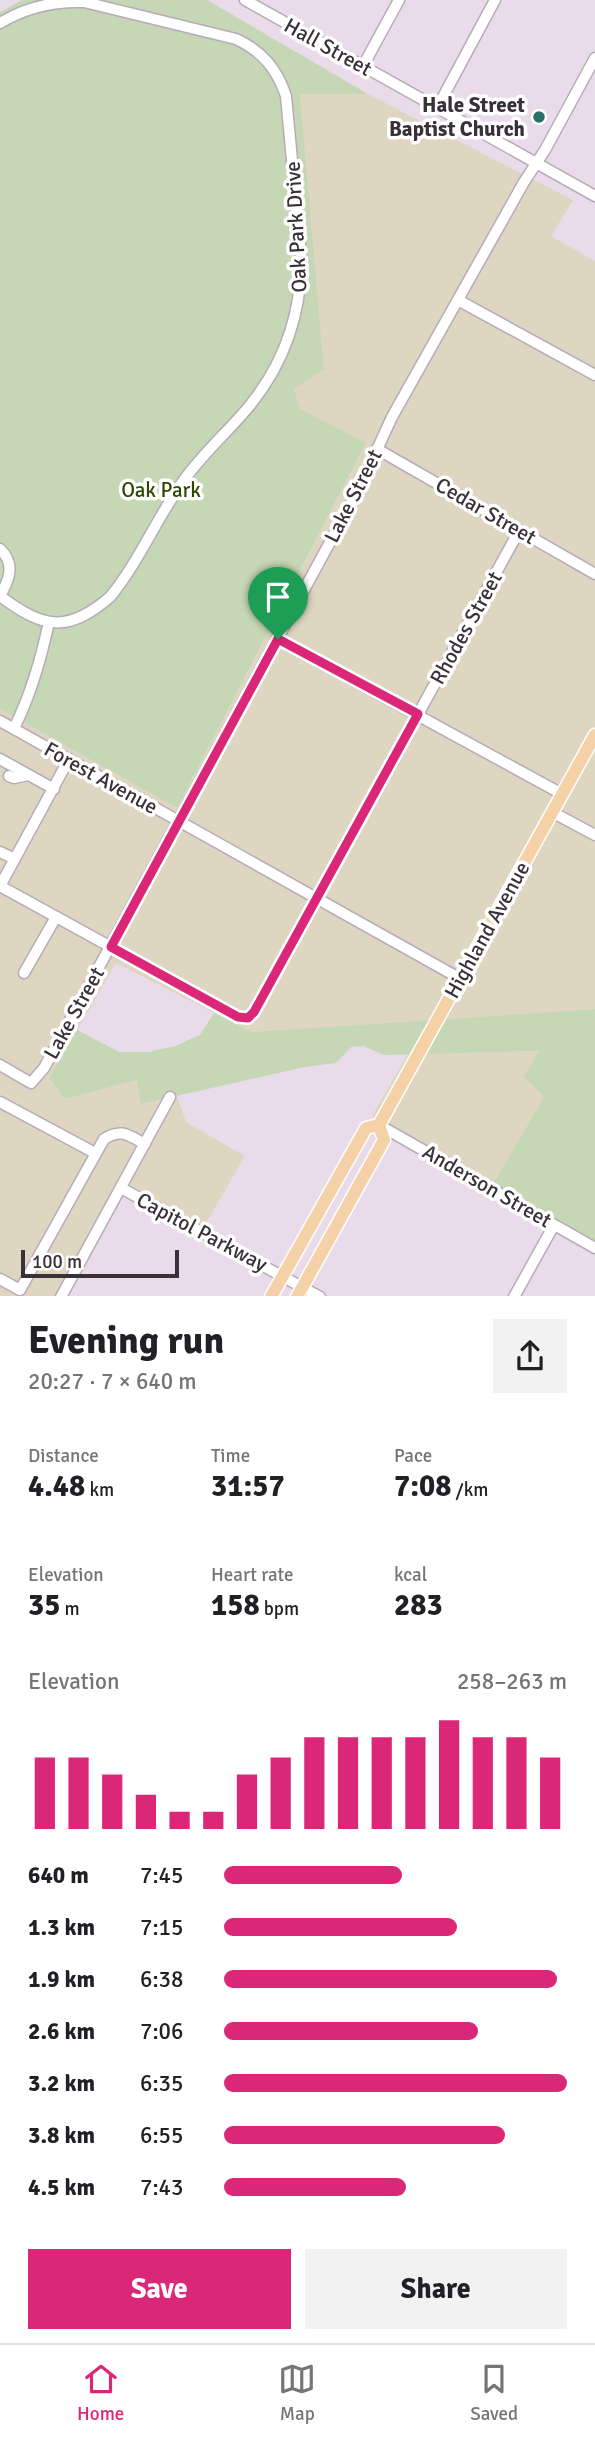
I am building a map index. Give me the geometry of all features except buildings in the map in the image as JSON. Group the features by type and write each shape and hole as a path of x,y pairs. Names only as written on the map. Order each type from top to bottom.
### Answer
{"main road":[{"name":"Highland Avenue","path":"300,1292 384,1140 379,1125 595,735"},
{"name":"Highland Avenue","path":"272,1296 366,1128 379,1125"}],"street":[{"name":"Hall Street","path":"245,0 595,196"},
{"path":"363,66 399,0"},
{"path":"437,108 495,0"},
{"name":"Oak Park Drive","path":"0,23 33,7 84,2 236,39 256,51 272,65 286,96 302,256 299,306 289,340 272,374 251,404 184,479 110,597 82,617 61,623 49,622"},
{"name":"Lake Street","path":"0,1065 31,1083 44,1068 354,498 354,492 392,417 595,58"},
{"path":"458,300 595,374"},
{"name":"Cedar Street","path":"377,449 595,574"},
{"name":"Rhodes Street","path":"111,947 238,1017 248,1018 254,1012 519,531"},
{"path":"0,549 8,559 10,576 0,596 24,614 49,622 40,662 14,729"},
{"path":"278,639 562,794"},
{"name":"Forest Avenue","path":"0,721 459,978"},
{"path":"0,759 54,789"},
{"path":"69,759 0,886 111,947"},
{"path":"9,776 14,778 28,775"},
{"path":"552,812 595,835"},
{"path":"0,852 15,859"},
{"path":"24,973 56,917"},
{"path":"62,1296 170,1097"},
{"path":"0,1102 94,1153"},
{"name":"Anderson Street","path":"379,1125 595,1248"},
{"path":"0,1279 20,1290 104,1139 114,1132 126,1134 145,1144"},
{"name":"Capitol Parkway","path":"121,1188 282,1276 300,1292"},
{"path":"515,1296 554,1224"}],"shaded area":[{"path":"300,93 368,94 573,200 551,236 595,261 595,1009 252,1032 116,963 49,1080 65,1099 138,1080 141,1104 177,1096 186,1122 245,1156 204,1227 130,1185 67,1296 0,1296 0,709 177,808 366,444 300,409 294,389 324,369"},
{"path":"540,1051 544,1097 493,1184 372,1116 408,1054"}],"green space":[{"name":"Oak Park","path":"22,0 207,0 368,94 300,94 324,369 294,389 300,409 366,443 177,808 0,709 0,12"},
{"path":"595,1009 595,1242 493,1184 544,1097 524,1077 539,1051 385,1055 363,1046 351,1047 336,1063 305,1067 141,1104 137,1080 65,1099 49,1079 77,1030 119,1052 149,1052 175,1046 200,1035 214,1013 252,1032"}],"place":[{"name":"Hale Street Baptist Church","path":"539,117"}],"route":[{"path":"278,639 418,714 254,1012 248,1018 238,1017 111,947 278,639"}]}
